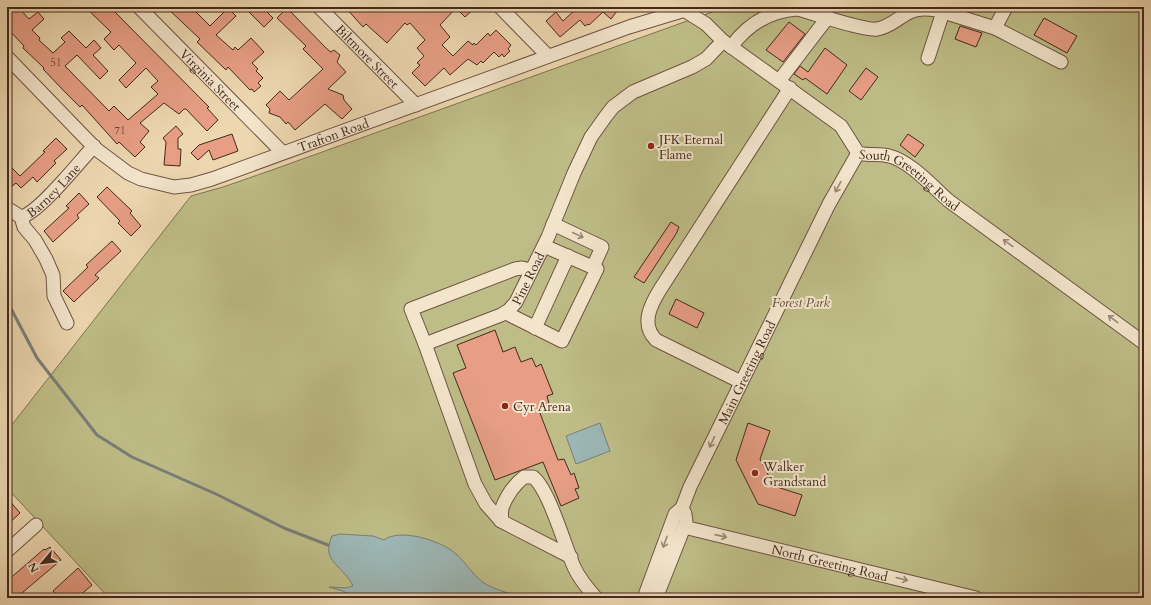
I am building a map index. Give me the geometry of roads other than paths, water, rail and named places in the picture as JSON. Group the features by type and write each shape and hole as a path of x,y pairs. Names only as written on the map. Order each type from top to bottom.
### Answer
{"street":[{"name":"Virginia Street","path":"139,7 282,152"},
{"name":"Biltmore Street","path":"319,7 416,105"},
{"path":"500,7 548,56"},
{"path":"995,28 1006,7"},
{"name":"Trafton Road","path":"7,58 94,146 115,164 134,177 174,187 191,185 212,178 548,56 686,8"},
{"name":"South Greeting Road","path":"686,8 727,44 841,126 858,153 885,155 900,161 922,177 949,201 1144,343"},
{"name":"Pine Road","path":"425,344 506,313 516,302 530,270 544,246 574,173 591,137 613,107 633,92 678,74 706,59 760,20 780,12 797,9 861,27 877,29 916,10 928,9 943,12 995,28 1061,62"},
{"path":"928,58 943,12"},
{"path":"779,81 828,17"},
{"path":"741,382 656,340 650,332 647,319 661,288 790,88"},
{"name":"Barney Lane","path":"7,208 21,217 30,213 41,204 94,146"},
{"name":"Main Greeting Road","path":"644,598 676,514 682,508 690,487 829,204 858,153"},
{"path":"21,217 24,227 39,245 53,275 54,296 67,323"},
{"path":"553,224 602,247 593,267"},
{"path":"506,313 562,341 597,269 544,246"},
{"path":"535,328 568,256"},
{"path":"530,270 522,268 515,269 411,309 475,484 486,504 501,521 571,557"},
{"path":"501,521 504,503 516,485 524,477 533,477 544,492 578,574 596,598"},
{"name":"Main Greeting Road","path":"656,598 684,527 686,518 682,508"},
{"path":"7,551 36,525"},
{"name":"North Greeting Road","path":"684,527 976,598"}],"water":[{"path":"600,423 610,451 576,464 566,436"},
{"path":"340,534 373,536 384,540 399,535 409,535 430,540 448,548 455,553 482,582 501,591 525,598 354,598 343,591 329,587 346,588 353,586 331,558 329,552 329,545 332,536"}],"waterway":[{"path":"7,301 37,358 97,435 132,457 216,494 284,528 328,545"}],"place":[{"name":"JFK Eternal Flame","path":"651,146"},
{"name":"Cyr Arena","path":"505,406"},
{"name":"Walker Grandstand","path":"755,473"}],"park label":[{"name":"Forest Park","path":"801,302"}]}
